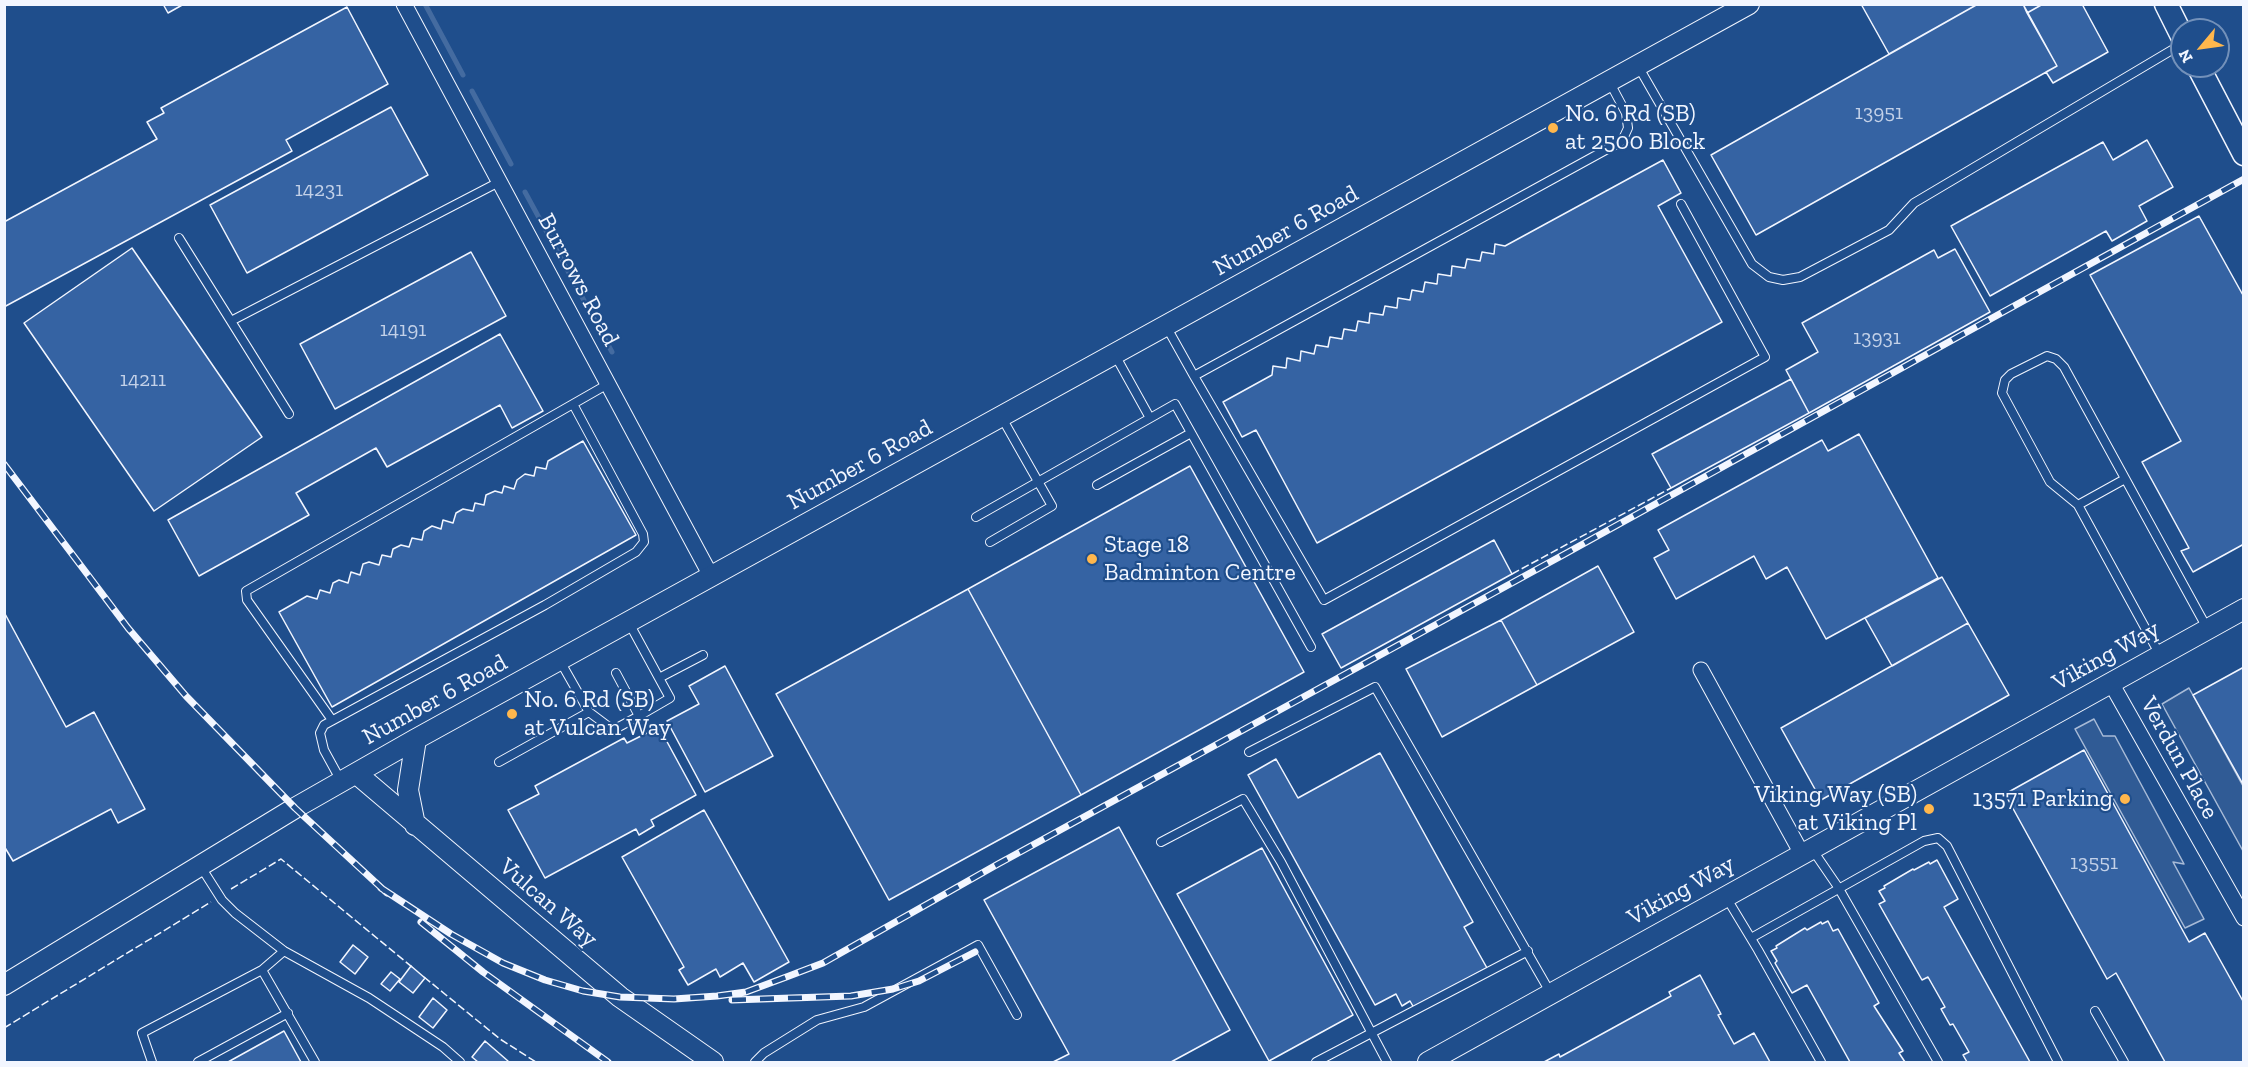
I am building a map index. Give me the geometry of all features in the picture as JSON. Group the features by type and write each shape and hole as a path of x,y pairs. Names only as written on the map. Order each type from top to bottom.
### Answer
{"main road":[{"path":"2166,4 2173,18"},
{"path":"2204,78 2244,154"}],"street":[{"name":"Burrows Road","path":"404,4 711,576"},
{"name":"Number 6 Road","path":"5,983 416,739 1749,4"},
{"name":"Viking Way","path":"1428,1062 2244,609"},
{"path":"1701,670 1807,851"},
{"name":"Verdun Place","path":"2111,682 2244,918"},
{"path":"415,825 408,790 416,739"},
{"name":"Vulcan Way","path":"349,778 415,825 620,997 713,1062"}],"lane":[{"path":"1638,66 1752,264 1769,277 1783,280 1800,277 1889,230 1914,202 2170,51"},
{"path":"1194,376 1622,141 1628,128 1626,113 1610,81"},
{"path":"231,321 500,182"},
{"path":"1166,326 1324,600 1765,357 1681,204"},
{"path":"179,238 289,414"},
{"path":"1114,354 1150,418"},
{"path":"2160,655 2078,505 2050,482 2002,393 2005,380 2011,374 2047,356 2056,359 2064,367 2208,629"},
{"path":"332,720 247,600 246,591 608,384"},
{"path":"349,778 324,750 320,733 324,725 545,605 636,552 644,542 643,534 573,404"},
{"path":"976,517 1175,404 1311,647"},
{"path":"990,542 1052,506 1001,416"},
{"path":"1097,485 1191,433"},
{"path":"2078,505 2125,479"},
{"path":"559,660 589,711 613,730 639,716 670,698 628,622"},
{"path":"659,678 703,655"},
{"path":"616,673 639,716"},
{"path":"1249,752 1375,687 1551,993"},
{"path":"499,762 589,711"},
{"path":"1161,842 1243,799 1281,862 1387,1062"},
{"path":"1751,938 1838,887 1924,841 1938,838 1947,846 2058,1062"},
{"path":"1807,851 1838,887 1938,1062"},
{"path":"201,866 222,900 284,951 369,998 443,1047 460,1062"},
{"path":"1725,896 1821,1062"},
{"path":"755,1062 764,1053 817,1020 864,1007 978,945 1017,1015"},
{"path":"153,1062 142,1033 262,970 284,951"},
{"path":"1316,1062 1528,951"},
{"path":"262,970 315,1062"},
{"path":"2095,1011 2124,1062"},
{"path":"198,1062 288,1013"}],"shaded area":[{"path":"2189,688 2243,786 2243,851 2162,704"},
{"name":"13571 Parking","path":"2094,719 2103,736 2115,736 2184,864 2173,862 2204,919 2185,928 2075,729"}],"building":[{"path":"163,4 184,4 168,13"},
{"path":"1861,4 1978,4 1889,54"},
{"path":"1978,4 2023,4 2057,66 1756,235 1711,155"},
{"path":"2023,4 2043,4 2027,13"},
{"path":"2043,4 2082,4 2108,52 2053,83 2046,72 2057,66 2027,13"},
{"path":"347,7 388,84 286,140 292,151 4,307 4,222 157,139 147,122 164,113 161,108"},
{"path":"391,107 428,175 247,273 210,205"},
{"path":"2147,140 2173,187 2139,206 2147,221 2112,241 2106,231 1990,296 1951,226 2103,142 2113,160"},
{"path":"1663,160 1681,193 1658,206 1722,322 1317,543 1256,430 1242,437 1223,402 1272,375 1273,366 1286,368 1287,358 1300,361 1301,351 1314,354 1316,345 1328,347 1330,337 1342,339 1344,329 1356,331 1358,321 1369,323 1370,313 1383,315 1385,306 1397,308 1398,298 1410,300 1412,290 1423,292 1425,282 1437,284 1438,274 1451,276 1452,266 1465,268 1467,259 1480,261 1482,252 1494,254 1495,244 1505,246"},
{"path":"2199,216 2244,297 2244,544 2193,572 2181,551 2189,548 2142,462 2181,441 2090,275"},
{"path":"132,248 262,437 154,511 24,323"},
{"path":"1955,249 1990,312 1809,413 1786,370 1818,352 1802,323 1934,250 1938,258"},
{"path":"471,252 506,316 335,409 300,344"},
{"path":"500,334 543,411 512,428 500,405 387,467 376,448 296,493 309,515 199,576 168,520"},
{"path":"1791,379 1809,413 1671,488 1652,454"},
{"path":"1859,434 1938,578 1826,639 1787,567 1766,579 1754,556 1676,599 1654,558 1669,550 1658,530 1822,440 1828,451"},
{"path":"583,441 636,535 332,707 279,612 307,596 317,599 320,590 330,593 333,583 339,580 348,583 351,572 360,575 363,564 369,562 379,565 382,555 391,557 393,549 401,545 409,547 412,538 422,540 424,531 432,526 441,529 443,520 453,523 456,513 463,509 473,511 475,503 484,505 486,495 495,491 502,493 504,486 514,489 517,480 525,474 534,476 536,467 546,469 548,461"},
{"path":"1190,466 1304,672 1081,795 968,589"},
{"path":"1494,540 1512,574 1341,668 1322,634"},
{"path":"1598,566 1634,632 1537,685 1501,620"},
{"path":"1942,577 1968,623 1892,666 1865,618"},
{"path":"968,589 1081,795 889,900 776,694"},
{"path":"4,612 66,727 94,712 145,809 118,823 111,809 13,861 4,846"},
{"path":"1501,620 1537,685 1442,737 1406,669"},
{"path":"1968,623 2009,695 1821,800 1781,728"},
{"path":"725,666 773,756 705,792 667,721 699,704 689,686"},
{"path":"2244,667 2244,786 2193,695"},
{"path":"659,727 696,795 651,820 654,826 639,835 636,829 545,878 508,810 539,794 535,786 624,738 627,743"},
{"path":"2084,750 2189,942 2205,933 2244,1003 2244,1062 2165,1062 2116,973 2107,979 2005,794"},
{"path":"1380,753 1473,922 1464,927 1487,968 1414,1008 1410,1001 1402,1006 1396,994 1375,1005 1248,775 1276,759 1298,798"},
{"path":"704,810 789,962 754,982 743,963 720,977 716,969 688,985 679,970 684,967 622,857"},
{"path":"1119,827 1230,1030 1171,1062 1053,1062 1069,1054 984,900"},
{"path":"1262,848 1353,1015 1269,1061 1177,894"},
{"path":"1937,860 1958,899 1944,907 2030,1062 1967,1062 1963,1055 1969,1052 1953,1024 1950,1025 1941,1009 1945,1007 1928,977 1922,980 1879,904 1885,901 1879,891 1885,888 1884,886 1913,869"},
{"path":"1828,921 1833,931 1838,929 1879,1003 1874,1006 1903,1051 1899,1053 1905,1062 1850,1062 1807,985 1792,993 1775,963 1777,961 1771,951 1777,948 1776,946 1805,928 1807,930 1821,922 1822,924"},
{"path":"353,945 368,957 355,974 340,962"},
{"path":"411,966 425,978 413,993 399,982"},
{"path":"391,972 400,979 390,991 381,984"},
{"path":"1700,975 1734,1044 1754,1033 1770,1062 1544,1062 1559,1054 1560,1057 1671,996 1669,992"},
{"path":"433,998 447,1010 433,1028 419,1017"},
{"path":"284,1031 301,1062 228,1062"},
{"path":"485,1041 508,1061 478,1062 472,1057"}],"waterway":[{"path":"425,4 463,75"},
{"path":"472,91 511,164"},
{"path":"525,192 612,352"}],"railway":[{"path":"381,888 451,934 503,963 545,980 583,991 620,997 674,999 717,996 746,992 789,976 823,963 998,864 2244,179"},
{"path":"4,464 128,628 186,696 295,808 387,893"},
{"path":"421,922 483,972 608,1062"},
{"path":"732,1000 851,996 893,989 919,981 975,952"}],"fence":[{"path":"1512,574 1671,488"},
{"path":"231,889 281,859 412,967"},
{"path":"4,1028 211,902"},
{"path":"424,977 500,1039 536,1062"}],"place":[{"name":"No. 6 Rd (SB) at 2500 Block","path":"1553,128"},
{"name":"Stage 18 Badminton Centre","path":"1092,559"},
{"name":"No. 6 Rd (SB) at Vulcan Way","path":"512,714"},
{"name":"13571 Parking","path":"2125,799"},
{"name":"Viking Way (SB) at Viking Pl","path":"1929,809"}]}
